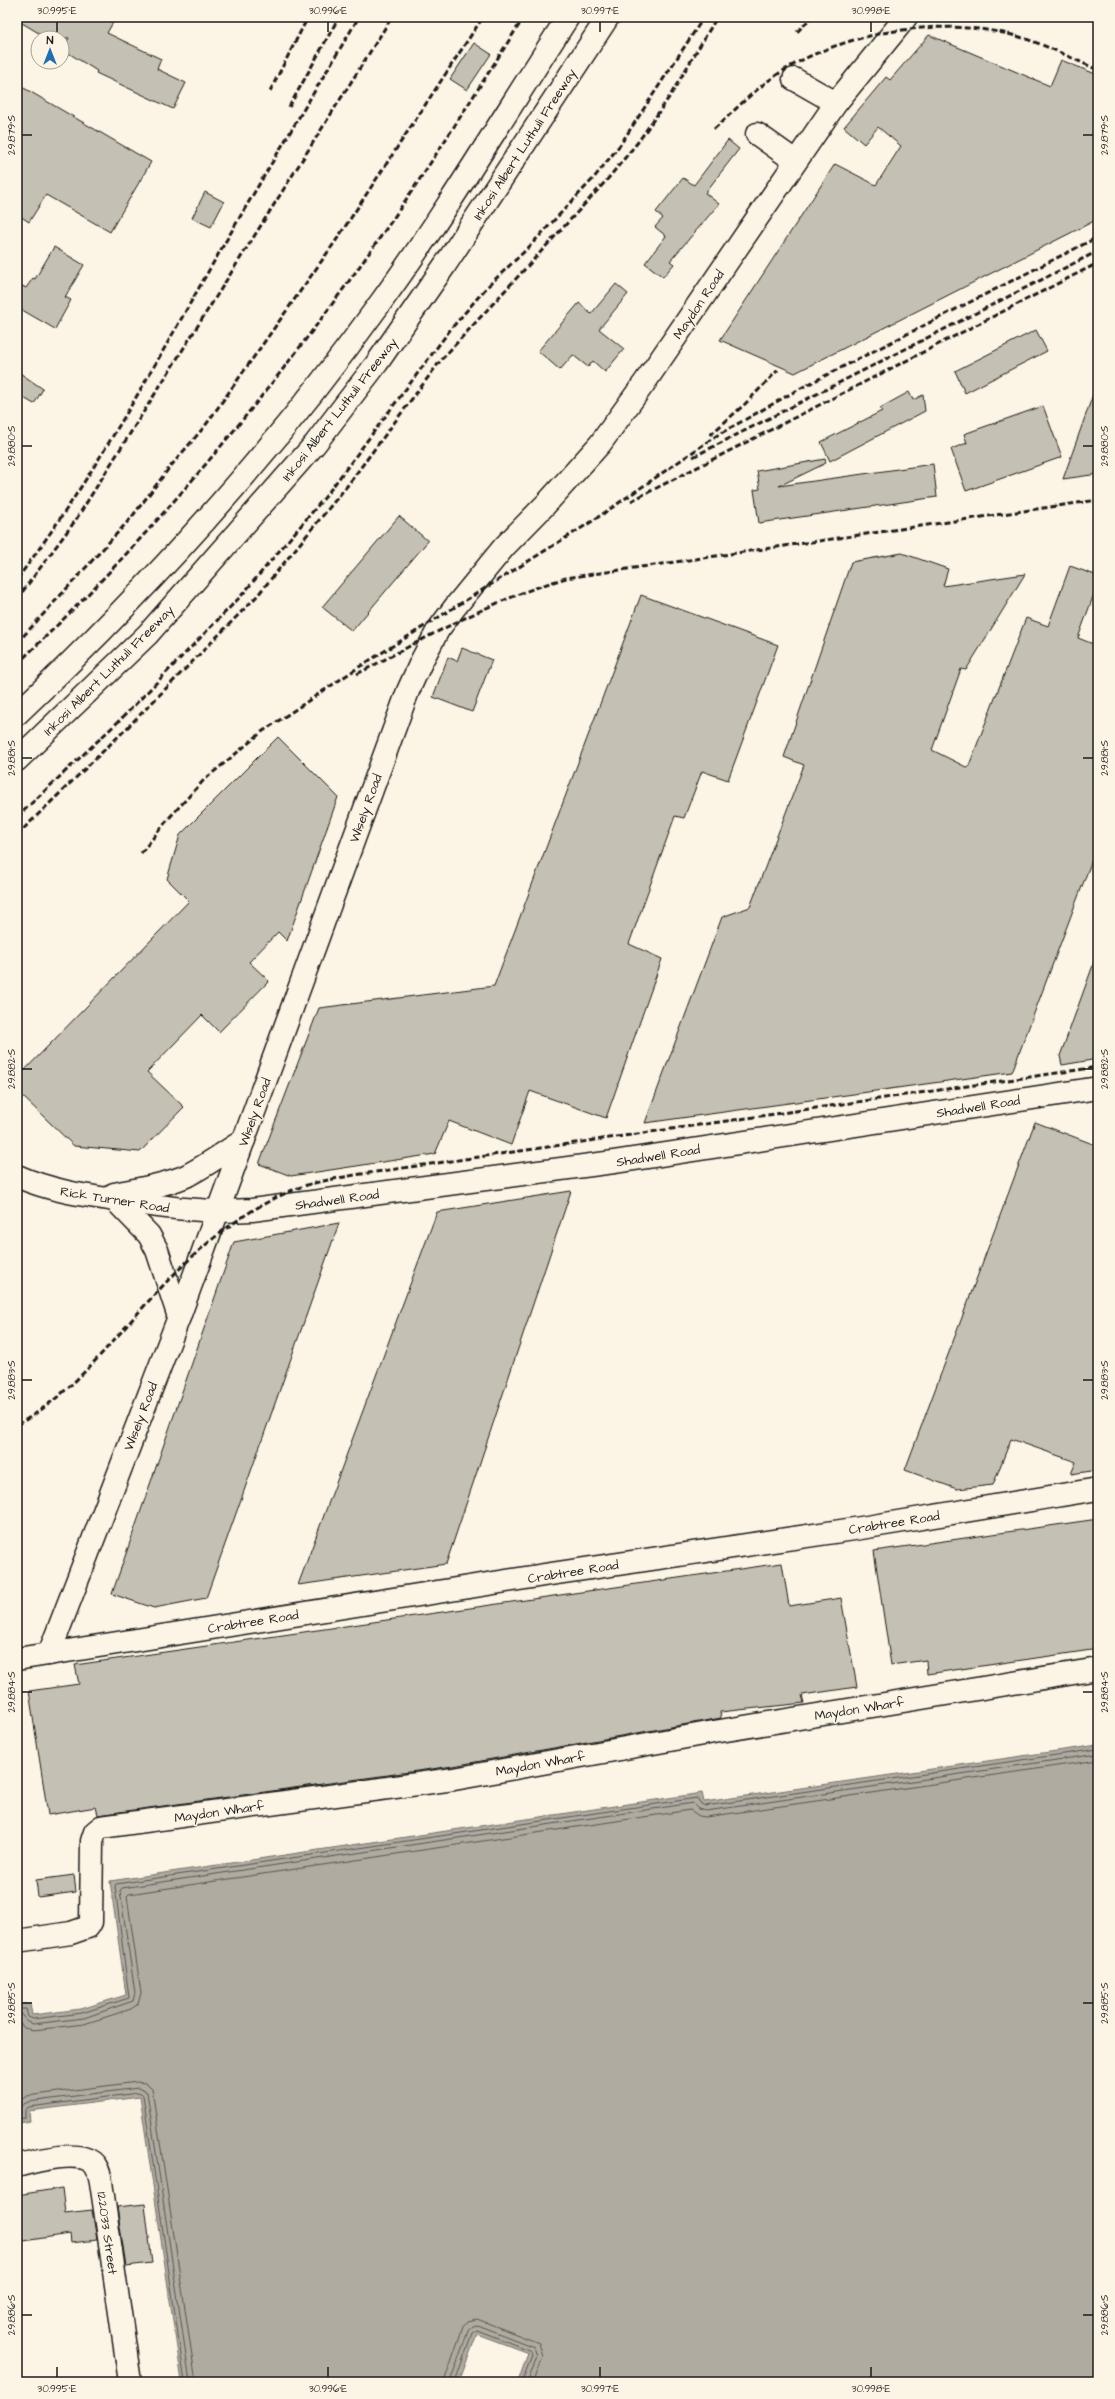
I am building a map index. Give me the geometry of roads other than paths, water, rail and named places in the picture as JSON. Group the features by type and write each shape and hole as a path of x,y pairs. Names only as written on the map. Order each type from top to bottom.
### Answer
{"main road":[{"path":"17,714 98,638 161,572 318,387 382,301 568,17"},
{"name":"Inkosi Albert Luthuli Freeway","path":"17,760 148,634 315,444 377,363 440,271 608,17"},
{"name":"Maydon Road","path":"476,580 600,444 645,382 836,103 906,17"},
{"path":"794,79 836,103"},
{"path":"757,134 795,161"},
{"name":"Wisely Road","path":"49,1654 179,1317 216,1212 244,1140 408,691 438,630 476,580"},
{"name":"Shadwell Road","path":"216,1212 252,1210 606,1163 1098,1088"},
{"path":"107,1199 163,1184 185,1176 206,1165 244,1140"},
{"name":"Rick Turner Road","path":"17,1176 39,1186 107,1199 183,1210 216,1212"},
{"path":"107,1199 149,1235 157,1250 179,1317"},
{"name":"Crabtree Road","path":"17,1659 1098,1489"},
{"name":"Maydon Wharf","path":"17,1941 83,1930 91,1922 92,1841 95,1832 101,1827 454,1779 714,1732 1098,1669"},
{"name":"122033 Street","path":"17,2166 66,2156 87,2160 95,2164 100,2175 130,2382"}],"water":[{"path":"1098,1745 1098,2382 518,2382 528,2353 477,2334 459,2382 182,2382 140,2097 29,2111 30,2121 17,2123 17,2005 30,2003 32,2015 81,2009 126,1995 110,1881 702,1793 704,1802"}],"railway":[{"path":"270,91 308,17"},
{"path":"289,107 339,17"},
{"path":"17,579 66,510 111,439 256,189 359,17"},
{"path":"17,599 75,521 392,17"},
{"path":"17,643 131,518 170,467 205,426 335,242 483,17"},
{"path":"17,664 66,617 160,517 205,466 291,359 392,221 524,17"},
{"path":"17,817 121,719 241,596 325,497 450,330 487,287 527,249 593,179 620,145 704,17"},
{"path":"17,835 128,727 257,596 347,486 441,360 606,181 638,142 670,96 717,17"},
{"path":"797,32 812,17"},
{"path":"714,129 761,86 795,64 825,50 858,39 892,32 927,28 961,28 995,31 1035,42 1098,70"},
{"path":"141,853 169,818 204,780 263,731 359,667 591,522 716,436 801,388 1098,237"},
{"path":"693,457 1098,251"},
{"path":"631,501 1098,263"},
{"path":"710,435 745,404 778,370"},
{"path":"357,674 459,621 511,597 566,578 1098,500"},
{"path":"17,1425 47,1405 74,1382 98,1358 160,1289 199,1250 220,1233 267,1202 300,1187 355,1175 1098,1067"}]}
